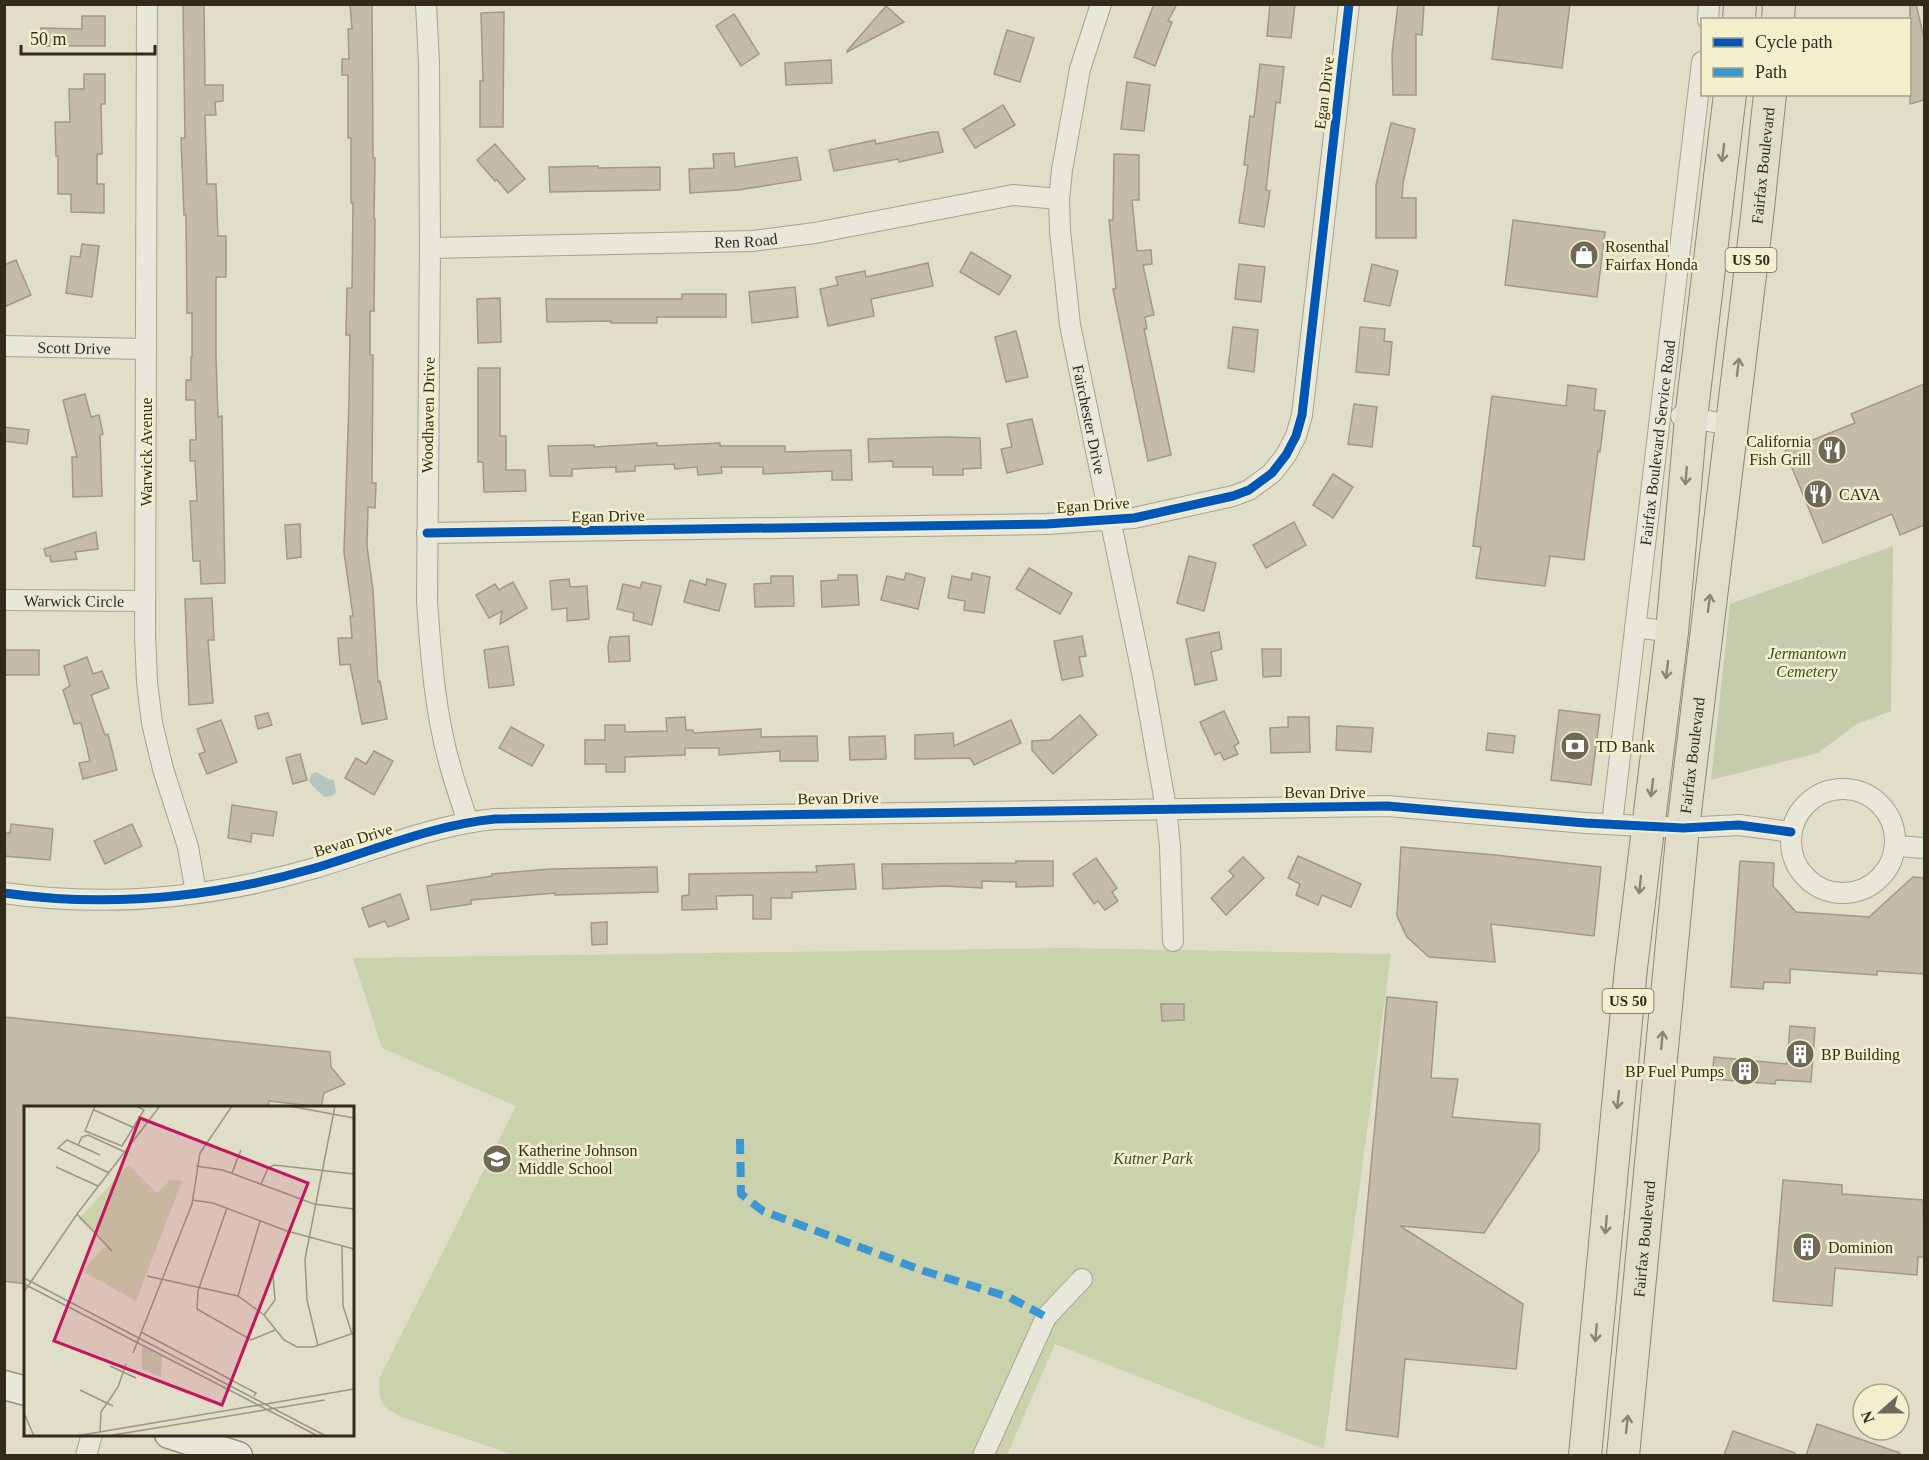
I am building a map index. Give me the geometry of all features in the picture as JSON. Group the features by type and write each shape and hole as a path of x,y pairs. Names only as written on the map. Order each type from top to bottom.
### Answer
{"main road":[{"name":"US 50","path":"1585,1455 1647,827 1672,632 1691,418 1730,96"},
{"name":"Fairfax Boulevard","path":"1623,1455 1683,828 1770,96"},
{"path":"1601,1275 1640,1286"},
{"path":"4,1385 24,1390"},
{"path":"176,1436 238,1455"}],"street":[{"name":"Warwick Avenue","path":"147,4 147,682 163,769 188,847 196,893"},
{"name":"Woodhaven Drive","path":"426,4 429,63 427,601 434,686 450,768 468,822"},
{"name":"Fairchester Drive","path":"1101,4 1092,26 1080,69 1062,170 1059,199 1065,282 1070,325 1111,519 1166,808 1170,847 1173,941"},
{"name":"Egan Drive","path":"427,534 1035,524 1134,518 1233,496 1250,490 1272,473 1286,455 1296,436 1302,415 1349,4"},
{"name":"Fairfax Boulevard Service Road","path":"1612,824 1701,71"},
{"name":"Ren Road","path":"429,248 752,242 814,233 1013,195 1059,199"},
{"name":"Scott Drive","path":"4,346 146,349"},
{"path":"1661,414 1730,425"},
{"name":"Warwick Circle","path":"4,600 146,601"},
{"path":"1635,627 1672,632"},
{"path":"1842,789 1860,791 1875,800 1888,813 1897,846 1891,863 1882,877 1868,888 1853,893 1836,894 1820,889 1806,879 1796,865 1791,849 1791,832 1797,815 1809,801 1824,792 1842,789"},
{"name":"Bevan Drive","path":"4,893 87,900 150,899 196,893 269,880 468,822 495,819 1387,806 1647,827 1739,825 1791,832"},
{"path":"1897,846 1924,848"},
{"path":"982,1455 1046,1317 1083,1279"},
{"path":"86,1455 91,1436"}],"green space":[{"name":"Jermantown Cemetery","path":"1893,546 1891,711 1857,724 1818,753 1711,780 1730,604"},
{"name":"Kutner Park","path":"1067,948 1391,954 1324,1449 1055,1344 1007,1455 514,1455 399,1416 381,1401 380,1377 516,1106 382,1048 353,958"}],"shaded area":[{"path":"315,772 334,780 336,792 332,796 324,797 309,782 310,776"}],"building":[{"path":"183,4 204,4 205,85 223,85 223,101 215,102 216,115 205,115 207,184 216,184 218,236 226,236 226,277 216,277 216,357 218,417 222,416 225,583 201,584 200,561 193,561 190,501 197,501 195,461 190,461 190,440 196,440 195,400 186,400 186,380 191,380 192,313 187,313 186,215 184,215 181,138 185,138"},
{"path":"350,4 372,4 375,219 374,311 370,311 370,355 373,355 372,483 376,483 375,508 368,507 367,546 373,590 378,682 380,681 387,719 362,724 350,664 340,665 338,638 352,638 350,616 353,616 344,552 350,335 346,335 347,288 352,288 353,203 351,203 351,138 348,138 348,75 342,75 342,59 349,59 348,29 352,29"},
{"path":"1154,4 1177,4 1168,21 1172,22 1155,66 1134,57"},
{"path":"1270,4 1295,4 1291,38 1267,36"},
{"path":"1398,4 1424,4 1422,35 1416,34 1416,95 1393,95 1392,54"},
{"path":"1499,4 1570,4 1562,68 1492,59"},
{"path":"1910,4 1916,4 1924,38 1924,100 1910,104 1911,18"},
{"path":"886,6 904,22 847,52 847,51"},
{"path":"504,12 503,127 480,127 480,81 483,81 481,13"},
{"path":"734,14 759,54 741,66 716,26"},
{"path":"82,16 105,16 105,46 41,46 41,28 82,29"},
{"path":"1007,30 1034,38 1020,82 994,74"},
{"path":"831,60 832,83 786,85 785,63"},
{"path":"1260,64 1284,67 1280,103 1276,102 1266,190 1270,191 1264,227 1239,223 1248,165 1244,165 1250,116 1254,117"},
{"path":"84,74 105,74 105,104 101,104 102,154 97,154 97,184 104,184 104,213 71,212 71,194 58,194 55,122 70,122 69,89 84,89"},
{"path":"1127,82 1150,85 1144,131 1121,129"},
{"path":"1003,105 1015,125 975,148 963,129"},
{"path":"1391,123 1415,129 1402,198 1416,198 1416,238 1376,238 1376,185"},
{"path":"938,132 943,152 899,162 898,159 834,171 829,150 875,140 876,144"},
{"path":"495,144 525,179 508,193 477,160"},
{"path":"734,153 735,167 797,157 801,180 738,190 690,193 689,169 714,168 713,154"},
{"path":"1114,154 1139,155 1139,200 1132,200 1137,251 1151,250 1152,264 1143,265 1154,315 1145,317 1147,329 1144,329 1171,455 1148,461 1113,289 1116,288 1109,220 1113,220"},
{"path":"598,166 598,168 660,167 660,190 550,192 549,167"},
{"path":"1513,220 1605,232 1597,297 1505,285"},
{"path":"82,244 99,246 92,297 66,293 71,256 80,257"},
{"path":"971,252 1011,276 999,295 960,272"},
{"path":"16,260 31,295 4,307 4,265"},
{"path":"928,263 933,286 871,299 874,316 828,326 820,289 838,285 836,277 865,271 866,277"},
{"path":"1239,264 1265,267 1261,302 1235,299"},
{"path":"1372,264 1398,271 1390,306 1364,301"},
{"path":"795,287 798,317 752,323 749,292"},
{"path":"682,294 726,294 726,317 657,317 657,323 547,322 546,299 682,299"},
{"path":"500,298 501,342 478,343 477,299"},
{"path":"1233,327 1258,330 1254,372 1228,368"},
{"path":"1360,327 1385,329 1384,341 1392,342 1389,375 1356,372"},
{"path":"1016,331 1028,377 1006,382 995,337"},
{"path":"478,368 500,368 500,436 506,436 506,470 525,470 526,491 484,492 483,462 478,462"},
{"path":"1924,384 1924,525 1900,535 1892,514 1823,543 1785,451 1855,423 1851,414"},
{"path":"1568,385 1596,389 1594,410 1605,411 1584,560 1550,556 1545,586 1476,578 1481,547 1473,546 1492,396 1566,406"},
{"path":"85,394 91,417 99,415 103,434 100,435 102,496 73,497 72,457 77,457 63,400"},
{"path":"1354,404 1377,407 1372,447 1348,444"},
{"path":"1032,419 1043,464 1007,473 1001,449 1012,447 1007,424"},
{"path":"4,427 29,430 27,444 4,441"},
{"path":"980,438 981,468 963,469 963,475 933,475 933,467 893,467 893,461 869,462 868,439"},
{"path":"657,443 657,446 720,443 720,446 785,446 785,452 851,450 852,480 832,480 832,471 763,474 763,467 721,467 722,473 698,475 697,467 675,469 674,464 635,466 635,471 616,472 616,467 572,469 572,476 550,476 548,446 594,445 594,447"},
{"path":"1333,474 1353,487 1333,518 1313,505"},
{"path":"1294,522 1306,545 1266,568 1253,545"},
{"path":"300,524 301,557 287,559 285,525"},
{"path":"96,532 98,549 75,552 77,559 51,562 50,556 46,556 44,549"},
{"path":"1189,556 1216,563 1204,611 1177,603"},
{"path":"1029,568 1072,593 1060,614 1016,589"},
{"path":"906,573 925,578 918,609 881,600 887,576 904,580"},
{"path":"972,573 990,577 984,613 964,610 965,601 948,598 952,576 971,580"},
{"path":"838,575 857,575 859,605 822,607 821,581 838,580"},
{"path":"771,576 793,576 794,606 755,607 754,584 771,583"},
{"path":"569,579 570,587 587,586 589,619 567,621 567,608 552,610 550,581"},
{"path":"707,579 726,584 719,611 684,602 690,580 706,585"},
{"path":"513,582 527,608 500,624 502,611 489,618 476,595 495,584 499,590"},
{"path":"642,582 661,586 652,625 633,620 634,613 617,609 623,584 640,588"},
{"path":"212,598 214,640 208,640 213,703 189,705 185,599"},
{"path":"1219,632 1222,649 1211,652 1217,680 1195,685 1186,639"},
{"path":"629,636 630,661 609,662 610,637"},
{"path":"1082,636 1086,656 1079,657 1083,676 1062,680 1054,641"},
{"path":"508,646 514,685 489,688 484,650"},
{"path":"1262,649 1281,649 1281,676 1263,677"},
{"path":"4,650 39,650 39,675 4,675"},
{"path":"87,657 93,674 102,671 109,688 91,695 105,735 108,734 117,770 83,779 79,763 90,761 81,723 74,724 63,690 70,686 64,666"},
{"path":"1559,710 1600,715 1591,785 1551,780"},
{"path":"1224,711 1239,743 1234,746 1238,754 1224,760 1220,752 1215,755 1200,722"},
{"path":"268,713 272,725 258,729 255,716"},
{"path":"1080,715 1097,735 1053,774 1032,750 1032,741 1050,740"},
{"path":"685,717 686,730 693,730 694,733 761,729 761,737 817,736 818,761 780,761 780,751 719,755 719,748 685,748 685,755 625,757 625,772 606,772 606,764 585,764 585,740 605,740 605,725 625,725 625,732 667,731 666,718"},
{"path":"1288,717 1309,717 1310,752 1271,753 1270,728 1288,727"},
{"path":"221,720 237,762 207,774 199,754 205,752 197,729"},
{"path":"1011,720 1021,743 974,765 970,758 915,759 915,735 953,733 954,746"},
{"path":"1337,726 1373,728 1371,752 1336,750"},
{"path":"511,727 544,745 532,766 499,748"},
{"path":"1488,733 1515,736 1513,753 1486,750"},
{"path":"885,736 886,759 850,760 849,737"},
{"path":"374,751 393,761 374,795 345,778 356,758 366,764"},
{"path":"300,754 307,780 293,784 286,758"},
{"path":"232,805 277,812 273,836 252,833 251,842 228,838"},
{"path":"11,824 53,829 50,860 4,856 4,833 10,833"},
{"path":"132,824 142,846 105,864 94,841"},
{"path":"1401,847 1601,867 1594,936 1491,924 1495,962 1429,957 1407,937 1397,916"},
{"path":"1298,856 1361,884 1351,907 1322,895 1318,905 1296,895 1300,884 1288,878"},
{"path":"1243,857 1264,878 1226,915 1211,898 1234,876 1229,871"},
{"path":"1096,858 1117,888 1112,892 1118,901 1105,910 1098,901 1094,904 1073,874"},
{"path":"1016,861 1053,861 1053,886 1016,887 1016,882 982,881 982,888 944,886 883,889 882,864 1016,863"},
{"path":"1740,861 1774,863 1773,886 1796,912 1869,917 1913,877 1924,878 1924,974 1877,971 1877,975 1790,969 1790,983 1764,982 1763,989 1731,987"},
{"path":"854,864 856,889 792,892 792,898 771,898 771,919 753,919 753,895 716,896 717,909 682,910 682,896 689,895 689,874 817,872 816,866"},
{"path":"657,867 658,892 555,895 555,893 471,900 471,904 431,910 427,886 492,876 492,874 550,869"},
{"path":"400,894 409,919 388,927 385,921 369,927 362,908"},
{"path":"607,922 607,944 592,945 591,923"},
{"path":"1387,997 1437,1002 1431,1078 1458,1079 1452,1117 1540,1124 1539,1150 1484,1233 1400,1226 1523,1304 1516,1369 1405,1359 1398,1437 1346,1430"},
{"path":"1161,1004 1184,1004 1184,1020 1162,1021"},
{"path":"4,1017 330,1052 331,1067 345,1084 324,1093 321,1106 269,1101 268,1106 24,1106 24,1284 4,1281"},
{"path":"1790,1026 1815,1028 1811,1082 1776,1080 1775,1084 1712,1079 1714,1057 1787,1064"},
{"path":"1783,1180 1842,1185 1842,1194 1923,1200 1924,1257 1918,1257 1917,1275 1835,1268 1832,1306 1773,1301"},
{"path":"1817,1424 1851,1436 1851,1442 1869,1442 1900,1453 1900,1455 1806,1455"},
{"path":"1733,1431 1795,1453 1795,1455 1724,1455"}],"marked path":[{"path":"740,1139 741,1194 763,1211 924,1271 1009,1297 1046,1317"}],"cycle path":[{"path":"427,533 1047,524 1134,518 1233,496 1249,490 1272,473 1286,455 1296,436 1302,415 1349,4"},
{"path":"4,893 82,900 200,893 277,878 427,832 495,819 1387,806 1585,823 1683,828 1739,825 1791,832"}],"place":[{"name":"Rosenthal Fairfax Honda","path":"1584,255"},
{"name":"California Fish Grill","path":"1832,450"},
{"name":"CAVA","path":"1818,494"},
{"name":"TD Bank","path":"1575,746"},
{"name":"BP Building","path":"1800,1054"},
{"name":"BP Fuel Pumps","path":"1745,1071"},
{"name":"Katherine Johnson Middle School","path":"497,1159"},
{"name":"Dominion","path":"1807,1247"}]}
